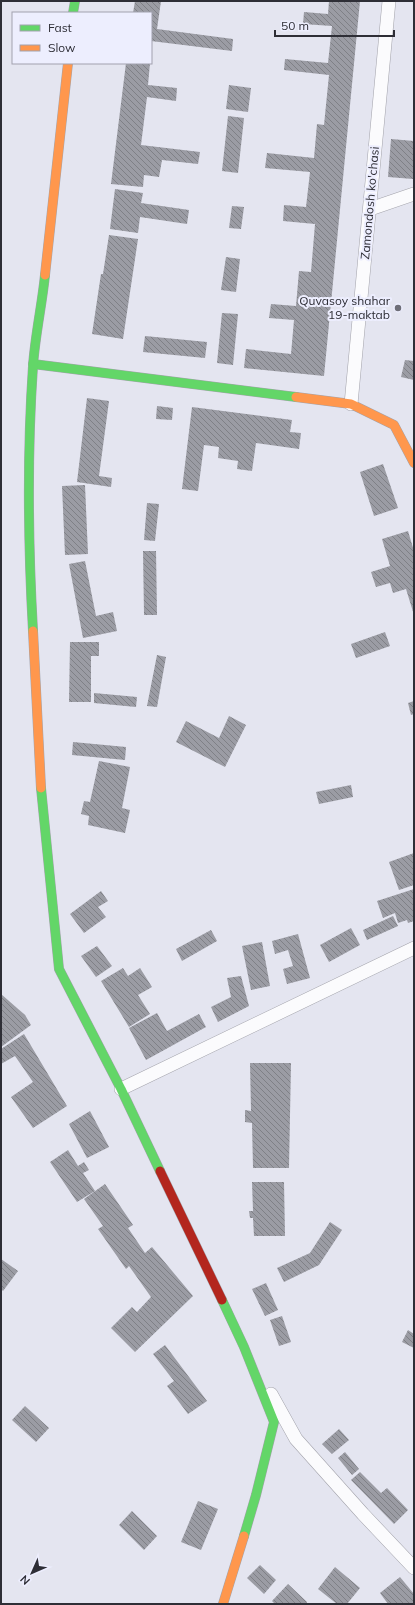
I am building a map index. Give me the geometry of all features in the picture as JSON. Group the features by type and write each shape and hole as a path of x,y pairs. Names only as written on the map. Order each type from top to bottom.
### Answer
{"main road":[{"path":"73,12 75,1"},
{"path":"68,64 43,297 33,364 30,428 29,558 42,811 59,969 121,1089 244,1347 274,1422 256,1495 222,1604"},
{"path":"33,364 351,404 394,425 414,462"}],"street":[{"name":"Zamondosh ko'chasi","path":"351,404 389,1"},
{"path":"370,209 414,194"},
{"path":"121,1089 414,948"},
{"path":"244,1347 296,1439 414,1568"}],"building":[{"path":"135,1 161,1 157,29 233,39 232,51 152,41 152,12 133,12"},
{"path":"329,1 360,1 324,376 244,368 246,349 291,354 294,320 269,318 271,304 296,306 299,271 311,272 315,224 283,221 284,205 306,207 310,172 265,168 267,153 314,158 317,124 324,125 329,75 284,70 285,59 328,63 332,26 303,24 304,12 328,14"},
{"path":"126,64 150,64 148,85 177,88 176,101 147,97 141,145 200,152 198,164 162,160 159,177 144,175 143,187 111,184"},
{"path":"229,85 251,88 248,112 226,109"},
{"path":"228,116 244,118 238,173 222,171"},
{"path":"391,139 414,141 413,179 388,177"},
{"path":"115,189 143,193 141,203 189,210 187,224 140,217 138,233 110,229"},
{"path":"232,206 244,207 241,229 229,228"},
{"path":"109,235 138,239 123,339 92,334 101,274 103,274"},
{"path":"226,257 240,259 236,292 221,290"},
{"path":"222,313 238,314 233,365 217,363"},
{"path":"145,336 207,342 205,358 143,352"},
{"path":"405,360 414,361 414,380 401,377"},
{"path":"87,398 109,401 99,476 112,478 111,487 77,482"},
{"path":"157,406 173,408 172,420 156,419"},
{"path":"192,407 292,420 290,432 301,433 299,449 256,443 252,471 237,469 238,461 218,458 219,447 204,445 198,491 182,489"},
{"path":"383,464 398,508 374,516 360,472"},
{"path":"85,485 88,554 65,555 62,486"},
{"path":"147,503 159,504 155,541 144,540"},
{"path":"408,531 414,551 414,615 406,589 393,593 390,583 376,587 371,572 390,566 382,539"},
{"path":"143,551 156,551 157,615 144,615"},
{"path":"85,561 96,616 113,612 117,631 83,638 69,564"},
{"path":"385,632 390,646 356,658 351,644"},
{"path":"70,642 99,642 99,656 91,656 91,702 69,702"},
{"path":"157,655 166,657 157,707 147,706"},
{"path":"94,693 137,697 136,707 94,703"},
{"path":"414,701 414,714 411,715 408,703"},
{"path":"229,716 246,725 225,767 176,742 186,721 219,738"},
{"path":"73,742 126,747 125,760 72,755"},
{"path":"99,761 130,767 122,808 130,810 125,833 88,825 89,816 81,814 84,801 90,802"},
{"path":"351,785 353,797 319,804 316,792"},
{"path":"414,853 414,885 399,890 389,862"},
{"path":"414,889 414,921 408,923 407,920 398,923 395,913 383,918 377,901"},
{"path":"101,891 108,901 98,907 106,917 84,933 70,914"},
{"path":"393,916 398,926 367,940 363,930"},
{"path":"351,928 360,945 329,962 320,945"},
{"path":"211,930 217,941 182,961 176,949"},
{"path":"298,934 310,978 287,984 283,969 293,966 288,950 275,954 272,941"},
{"path":"262,942 270,986 251,990 242,946"},
{"path":"97,946 112,966 96,977 81,956"},
{"path":"123,968 128,976 140,968 152,987 138,995 150,1014 129,1027 101,981"},
{"path":"241,976 249,1006 218,1022 211,1007 231,997 227,978"},
{"path":"1,994 25,1015 31,1025 1,1047"},
{"path":"157,1013 167,1031 199,1014 206,1027 146,1060 129,1028"},
{"path":"24,1034 67,1106 33,1128 11,1097 33,1082 15,1056 1,1064 1,1049"},
{"path":"250,1063 291,1063 289,1168 253,1168 252,1123 245,1122 245,1110 251,1111"},
{"path":"90,1111 109,1147 87,1158 69,1124"},
{"path":"68,1150 78,1166 84,1162 89,1170 83,1173 95,1191 77,1202 50,1162"},
{"path":"252,1182 284,1182 285,1236 254,1236 253,1218 250,1218 249,1211 253,1211"},
{"path":"105,1184 133,1225 128,1228 145,1253 152,1247 193,1296 135,1352 111,1328 132,1307 137,1312 151,1297 129,1266 126,1269 98,1229 103,1226 84,1199"},
{"path":"330,1222 342,1230 319,1265 284,1282 277,1268 310,1253"},
{"path":"1,1259 18,1271 3,1291 1,1289"},
{"path":"266,1283 278,1310 265,1316 252,1289"},
{"path":"282,1316 291,1342 279,1346 270,1320"},
{"path":"408,1330 414,1334 414,1348 402,1342"},
{"path":"165,1345 207,1401 188,1414 167,1386 174,1381 153,1354"},
{"path":"25,1406 49,1428 36,1442 12,1420"},
{"path":"339,1429 349,1440 332,1454 322,1444"},
{"path":"345,1452 359,1469 352,1475 338,1458"},
{"path":"360,1472 381,1493 387,1488 408,1510 394,1524 351,1480"},
{"path":"198,1501 218,1509 201,1550 181,1542"},
{"path":"132,1511 157,1536 144,1550 119,1525"},
{"path":"260,1565 276,1580 264,1594 247,1578"},
{"path":"335,1567 360,1588 347,1604 337,1604 318,1589"},
{"path":"400,1577 414,1594 414,1604 388,1604 380,1593"},
{"path":"288,1584 307,1602 306,1604 275,1604 272,1601"}],"traffic: fast":[{"path":"73,12 75,1"},
{"path":"33,631 29,532 31,399 34,355 45,275"},
{"path":"33,364 296,397"},
{"path":"41,788 59,969 121,1089 160,1171"},
{"path":"222,1300 244,1347 274,1422 244,1536"}],"traffic: slow":[{"path":"45,275 68,64"},
{"path":"296,397 351,404 394,425 414,463"},
{"path":"33,631 41,788"},
{"path":"223,1604 244,1536"}],"traffic: jam":[{"path":"160,1171 222,1300"}],"place":[{"name":"Quvasoy shahar 19-maktab","path":"398,308"}]}
